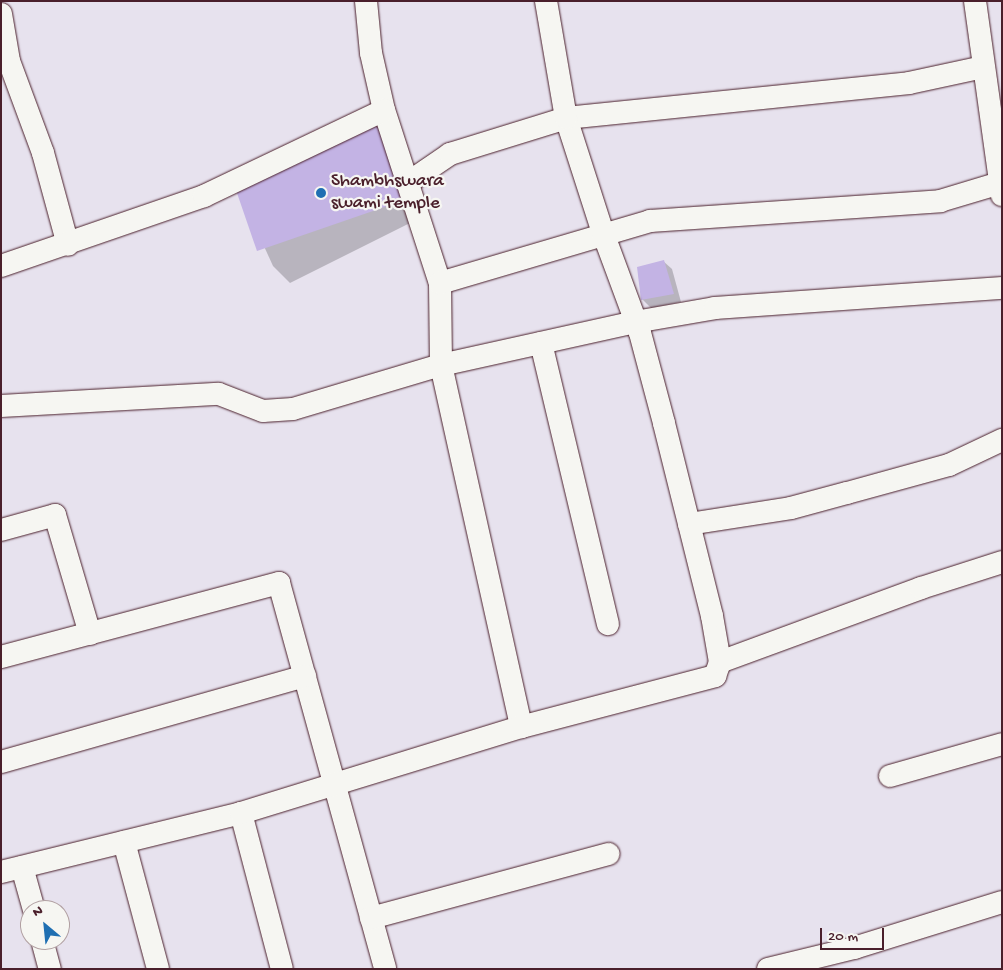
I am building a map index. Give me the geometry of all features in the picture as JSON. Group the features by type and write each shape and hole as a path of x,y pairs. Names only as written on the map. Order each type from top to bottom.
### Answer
{"street":[{"path":"366,1 371,53 384,110 409,182 440,283 441,365 521,727"},
{"path":"28,900 12,870 241,812 521,727 715,676 720,662 689,524 636,322 603,233 566,118 546,1"},
{"path":"440,283 603,233 650,221 940,201 1001,189 975,1"},
{"path":"1,14 9,61 43,153 68,245"},
{"path":"409,182 450,154 566,118 909,83 983,67"},
{"path":"1,266 68,245 204,196 384,110"},
{"path":"1,406 220,394 263,411 293,409 441,365 636,322 715,308 1002,288"},
{"path":"541,343 608,624"},
{"path":"689,524 791,508 847,493 949,465 1002,440"},
{"path":"1,530 55,515 90,634"},
{"path":"720,662 921,588 1002,562"},
{"path":"1,657 280,584 385,969"},
{"path":"1,762 306,676"},
{"path":"890,776 1002,744"},
{"path":"241,812 282,969"},
{"path":"124,842 158,969"},
{"path":"371,918 609,854"},
{"path":"768,969 795,965 1002,902"},
{"path":"45,950 50,969"}],"building":[{"name":"Shambhswara swami temple","path":"380,123 406,200 257,251 231,174"},
{"path":"664,260 674,294 641,300 637,267"}],"place":[{"name":"Shambhswara swami temple","path":"321,193"}]}
